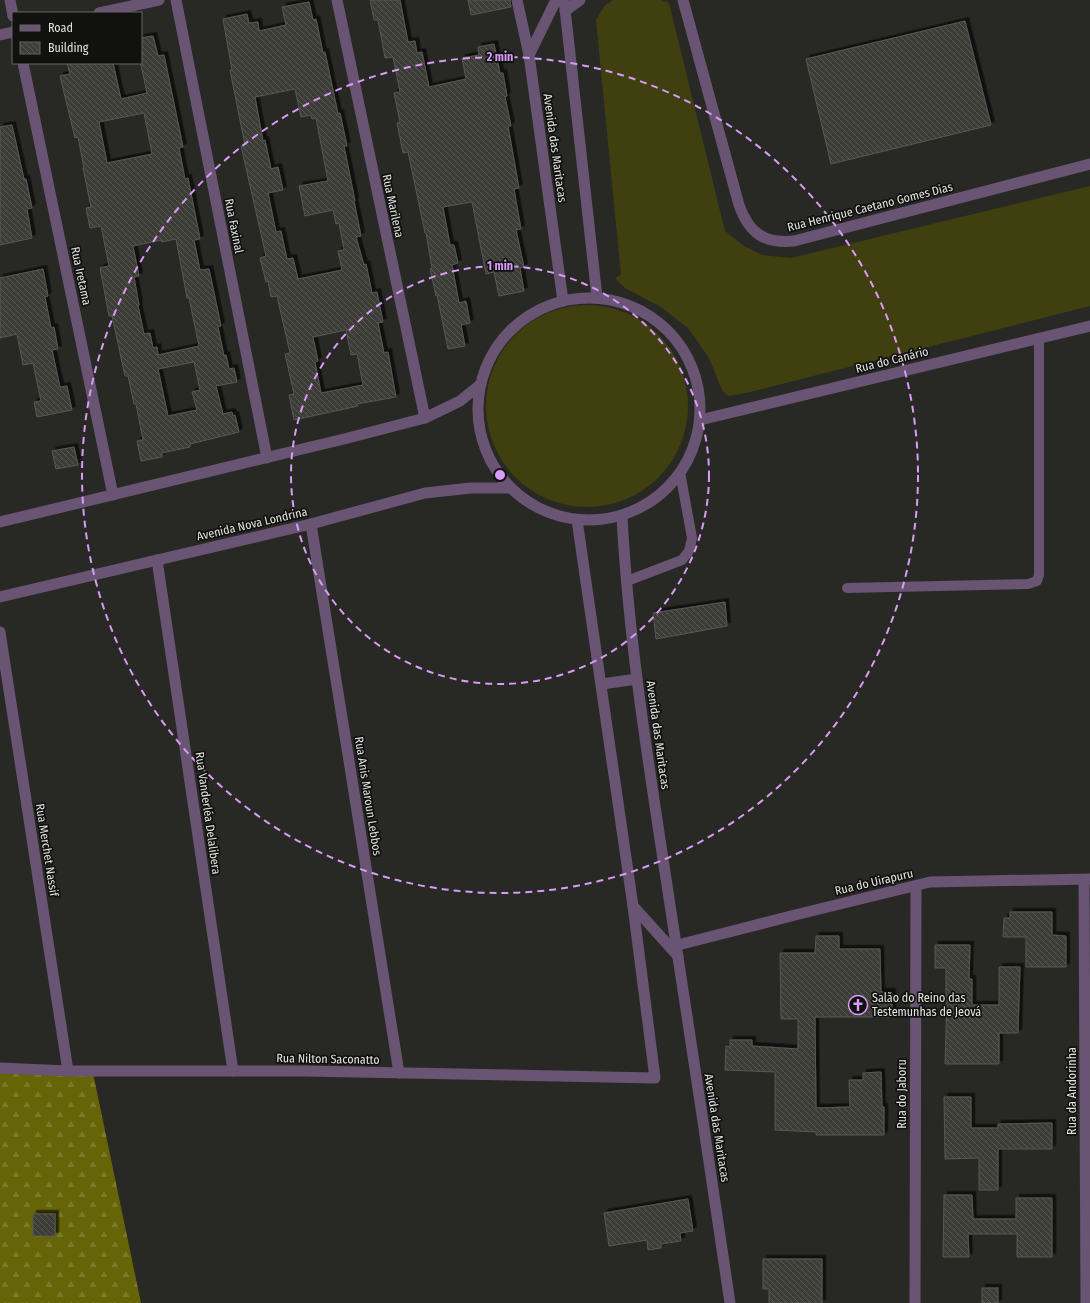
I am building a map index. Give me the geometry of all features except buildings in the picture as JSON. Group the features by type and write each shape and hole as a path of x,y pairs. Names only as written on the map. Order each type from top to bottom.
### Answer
{"street":[{"path":"10,0 12,12"},
{"path":"104,12 159,0"},
{"name":"Rua Faxinal","path":"176,0 267,458"},
{"name":"Rua Marilena","path":"337,0 425,418"},
{"name":"Avenida das Maritacas","path":"517,0 528,56 563,301"},
{"path":"528,56 556,0"},
{"path":"565,6 580,0"},
{"name":"Rua Henrique Caetano Gomes Dias","path":"682,0 742,214 751,229 758,235 767,239 776,242 794,241 1090,164"},
{"name":"Avenida das Maritacas","path":"565,6 597,298"},
{"path":"0,34 12,32"},
{"name":"Rua Iretama","path":"23,64 113,494"},
{"path":"571,298 597,298 622,302 646,313 666,328 682,348 693,370 699,395 700,420 696,439 690,456 669,487 639,509 622,516 600,520 578,520 556,515 532,504 511,488 494,466 482,440 478,412 481,384 490,359 504,336 524,318 546,306 571,298"},
{"name":"Rua do Canário","path":"700,420 1090,326"},
{"path":"0,522 267,458 425,418 460,401 481,384"},
{"name":"Avenida Nova Londrina","path":"0,597 311,524 425,493 471,488 511,488"},
{"name":"Avenida das Maritacas","path":"622,516 637,678 675,949 730,1303"},
{"path":"578,520 633,906 675,949"},
{"name":"Rua Anis Maroun Lebbos","path":"311,524 399,1073"},
{"name":"Rua Vanderléa Delalibera","path":"157,560 233,1071"},
{"name":"Rua Merchet Nassif","path":"0,632 68,1071"},
{"path":"602,684 637,678"},
{"name":"Rua do Uirapuru","path":"675,949 799,914 930,882 1087,880"},
{"name":"Rua da Andorinha","path":"1086,1303 1087,880"},
{"name":"Rua do Jaboru","path":"915,1303 916,886"},
{"name":"Rua Nilton Saconatto","path":"0,1068 68,1071 305,1070 655,1078 633,906"}],"lane":[{"path":"847,588 1028,584 1037,581 1039,575 1040,338"},
{"path":"627,581 682,560 689,551 692,538 680,472"}],"shaded area":[{"path":"613,0 661,0 669,3 725,231 744,246 762,255 791,258 1090,186 1090,306 746,393 728,396 722,390 709,358 688,328 661,307 625,288 615,278 621,275 596,20 605,5"},
{"path":"587,305 607,307 626,313 643,322 665,342 680,367 686,386 688,406 686,426 680,445 671,462 651,484 626,499 607,505 587,507 567,505 548,499 531,490 509,470 494,445 488,426 486,406 488,386 494,367 503,350 523,328 548,313 567,307"}],"green space":[{"path":"0,1071 93,1073 141,1303 0,1303"}],"place":[{"name":"Salão do Reino das Testemunhas de Jeová","path":"858,1005"}]}
